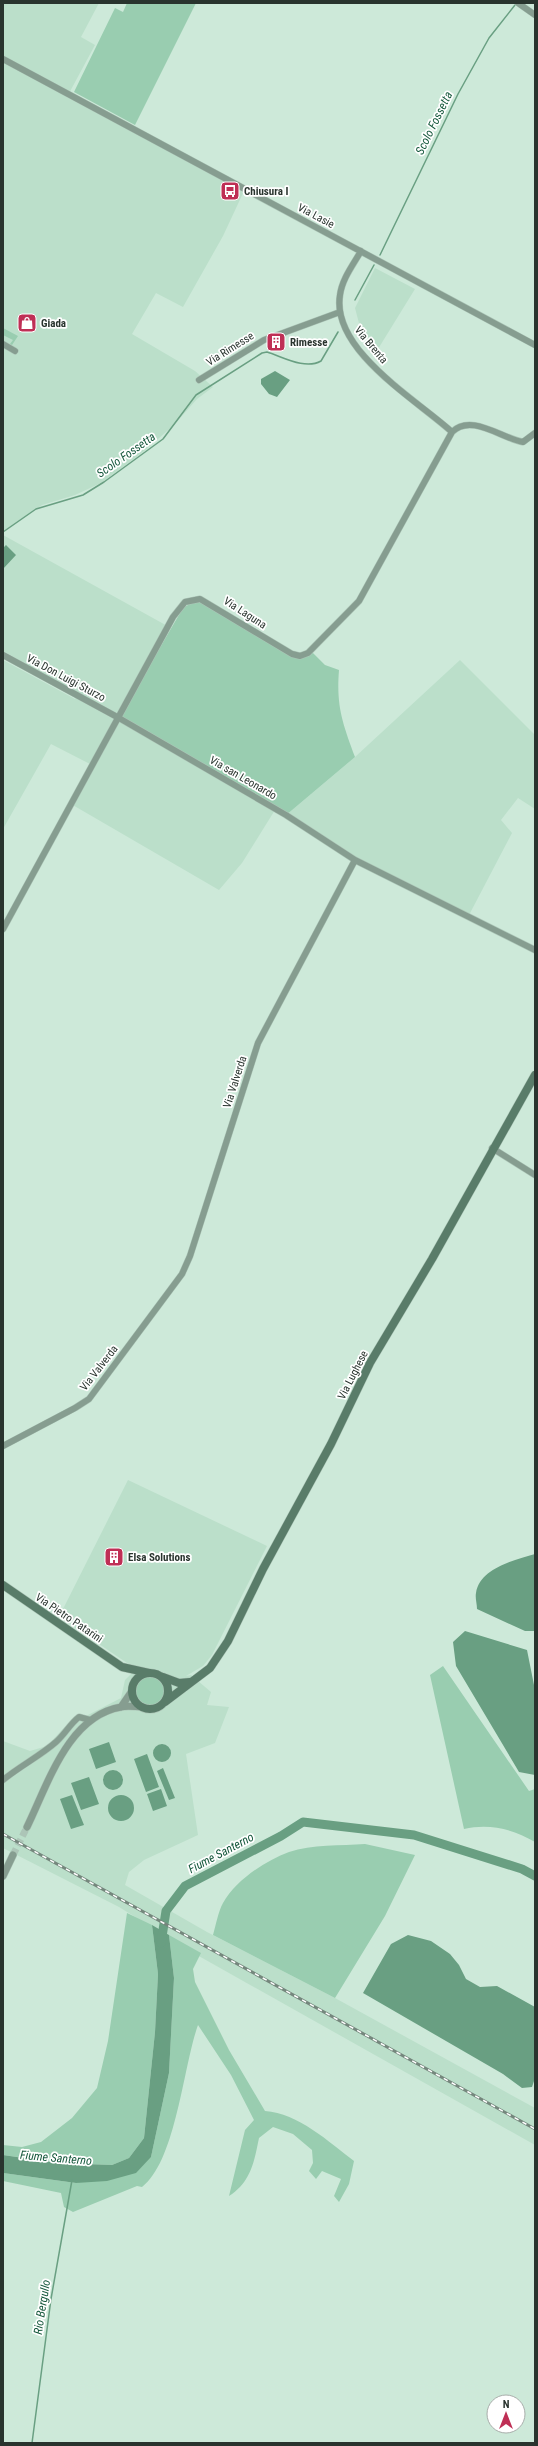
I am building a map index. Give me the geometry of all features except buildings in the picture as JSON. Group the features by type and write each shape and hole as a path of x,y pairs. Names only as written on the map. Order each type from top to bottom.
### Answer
{"main road":[{"name":"Via Lughese","path":"143,1708 155,1709 210,1668 228,1641 263,1569 331,1444 370,1363 432,1259 492,1148 535,1075"},
{"name":"Via Pietro Patarini","path":"3,1585 122,1667 149,1673"},
{"name":"Via Pietro Patarini","path":"122,1667 132,1689"},
{"path":"143,1708 135,1701 132,1689 139,1677 149,1673 179,1683 191,1682"},
{"path":"161,1676 168,1685 168,1697 165,1702"}],"street":[{"path":"518,3 535,15"},
{"name":"Via Lasie","path":"3,59 535,345"},
{"name":"Via Brenta","path":"361,252 344,280 340,295 340,312 345,330 354,343 391,382 452,432"},
{"name":"Via Rimesse","path":"199,380 264,340 340,312"},
{"path":"3,344 15,351"},
{"path":"452,432 460,426 472,425 523,442 535,433"},
{"name":"Via Laguna","path":"3,929 173,617 185,602 200,599 292,654 300,656 308,653 359,601 452,432"},
{"name":"Via Don Luigi Sturzo","path":"3,655 119,718"},
{"name":"Via san Leonardo","path":"119,718 286,815 355,860"},
{"path":"355,860 535,950"},
{"name":"Via Valverda","path":"3,1446 89,1399 182,1274 190,1256 258,1043 355,860"},
{"path":"492,1148 535,1175"},
{"path":"121,1707 132,1689"},
{"path":"27,1827 68,1743 90,1720 121,1707 143,1708"},
{"path":"3,1780 20,1765 56,1742 79,1717 90,1720"},
{"path":"3,1876 13,1855"}],"shaded area":[{"path":"3,3 99,3 81,37 95,45 67,97 244,191 223,236 183,307 156,293 132,334 195,371 213,387 197,399 174,425 143,452 101,483 75,495 42,505 3,533"},
{"path":"127,3 196,3 135,125 74,92 115,8 123,12"},
{"path":"375,268 415,289 378,349 360,327 355,308"},
{"path":"3,328 18,336 12,345 10,344 13,340 3,335"},
{"path":"275,371 290,380 277,397 269,394 261,384 261,379"},
{"path":"3,535 171,628 120,716 275,810 242,863 219,890 71,804 90,764 51,744 3,829 3,660 75,699 78,694 3,651"},
{"path":"6,545 16,555 3,569 3,548"},
{"path":"193,602 209,604 291,656 311,651 325,665 339,670 338,683 341,715 355,757 285,816 120,716 183,608"},
{"path":"460,660 535,735 535,809 518,798 501,820 512,833 468,917 403,887 285,816 355,757"},
{"path":"128,1480 267,1546 212,1655 203,1666 186,1676 191,1675 211,1692 207,1705 229,1707 215,1743 186,1754 198,1835 144,1860 129,1872 125,1885 207,1932 335,1998 535,2108 535,2145 197,1955 119,1907 3,1848 3,1741 30,1751 47,1746 75,1716 86,1716 121,1698 125,1680 138,1667 127,1663 59,1617"},
{"path":"535,1554 535,1631 525,1631 477,1609 476,1593 479,1584 484,1577 500,1566"},
{"path":"465,1631 527,1650 535,1690 535,1775 519,1772 456,1666 453,1642"},
{"path":"443,1666 529,1791 535,1789 535,1842 527,1837 501,1828 473,1827 464,1829 430,1675"},
{"path":"151,1676 157,1677 165,1685 165,1697 157,1705 151,1706 145,1705 137,1697 136,1691 137,1685 145,1677"},
{"path":"109,1742 116,1762 96,1769 89,1749"},
{"path":"158,1744 166,1744 171,1749 169,1760 166,1762 158,1762 153,1757 153,1749"},
{"path":"147,1754 159,1787 146,1792 134,1759"},
{"path":"163,1768 175,1798 169,1800 157,1771"},
{"path":"113,1770 120,1773 123,1780 120,1787 113,1790 106,1787 103,1780 106,1773"},
{"path":"89,1777 99,1804 81,1810 71,1783"},
{"path":"161,1789 167,1806 153,1811 147,1794"},
{"path":"72,1795 84,1825 71,1829 60,1799"},
{"path":"121,1795 130,1799 134,1808 130,1817 121,1821 112,1817 108,1808 112,1799"},
{"path":"365,1844 415,1855 385,1916 335,1998 213,1935 223,1903 243,1879 261,1866 298,1849 317,1846"},
{"path":"127,1913 152,1925 158,1974 155,2032 144,2138 129,2158 112,2165 59,2163 3,2155 3,2145 22,2147 41,2142 72,2118 97,2088 108,2041"},
{"path":"152,1925 169,1935 174,1978 169,2073 151,2157 136,2173 107,2181 76,2183 3,2173 3,2155 58,2163 112,2165 129,2158 144,2138 155,2032 158,1974"},
{"path":"169,1935 201,1953 193,1969 195,1982 229,2050 265,2111 289,2117 301,2123 324,2137 354,2161 349,2184 339,2202 334,2196 341,2179 322,2171 316,2179 309,2171 313,2163 312,2150 293,2134 273,2127 259,2138 253,2163 247,2178 229,2196 245,2130 254,2120 231,2075 198,2025 171,2135 163,2157 154,2174 142,2187 137,2186 73,2212 64,2207 61,2193 3,2181 3,2173 76,2183 151,2157 169,2073 174,1978"},
{"path":"408,1935 431,1941 450,1954 459,1965 466,1979 480,1987 497,1986 535,2007 535,2078 532,2087 522,2088 503,2074 363,1993 391,1944"}],"waterway":[{"name":"Scolo Fossetta","path":"380,255 458,94 489,38 515,5"},
{"name":"Scolo Fossetta","path":"355,300 374,265"},
{"name":"Scolo Fossetta","path":"3,532 36,509 83,495 104,482 163,439 196,395 262,353 267,352 294,362 308,364 315,363 321,361 338,332"},
{"name":"Fiume Santerno","path":"161,1943 166,1911 185,1886 281,1836 303,1822 414,1835 522,1869 535,1876"},
{"name":"Rio Bergullo","path":"32,2443 51,2299 72,2180"}],"tunnel":[{"path":"13,1855 27,1827"}],"railway":[{"path":"3,1834 535,2129"}],"place":[{"name":"Chiusura I","path":"230,191"},
{"name":"Giada","path":"27,323"},
{"name":"Rimesse","path":"276,342"},
{"name":"Elsa Solutions","path":"114,1557"}]}
